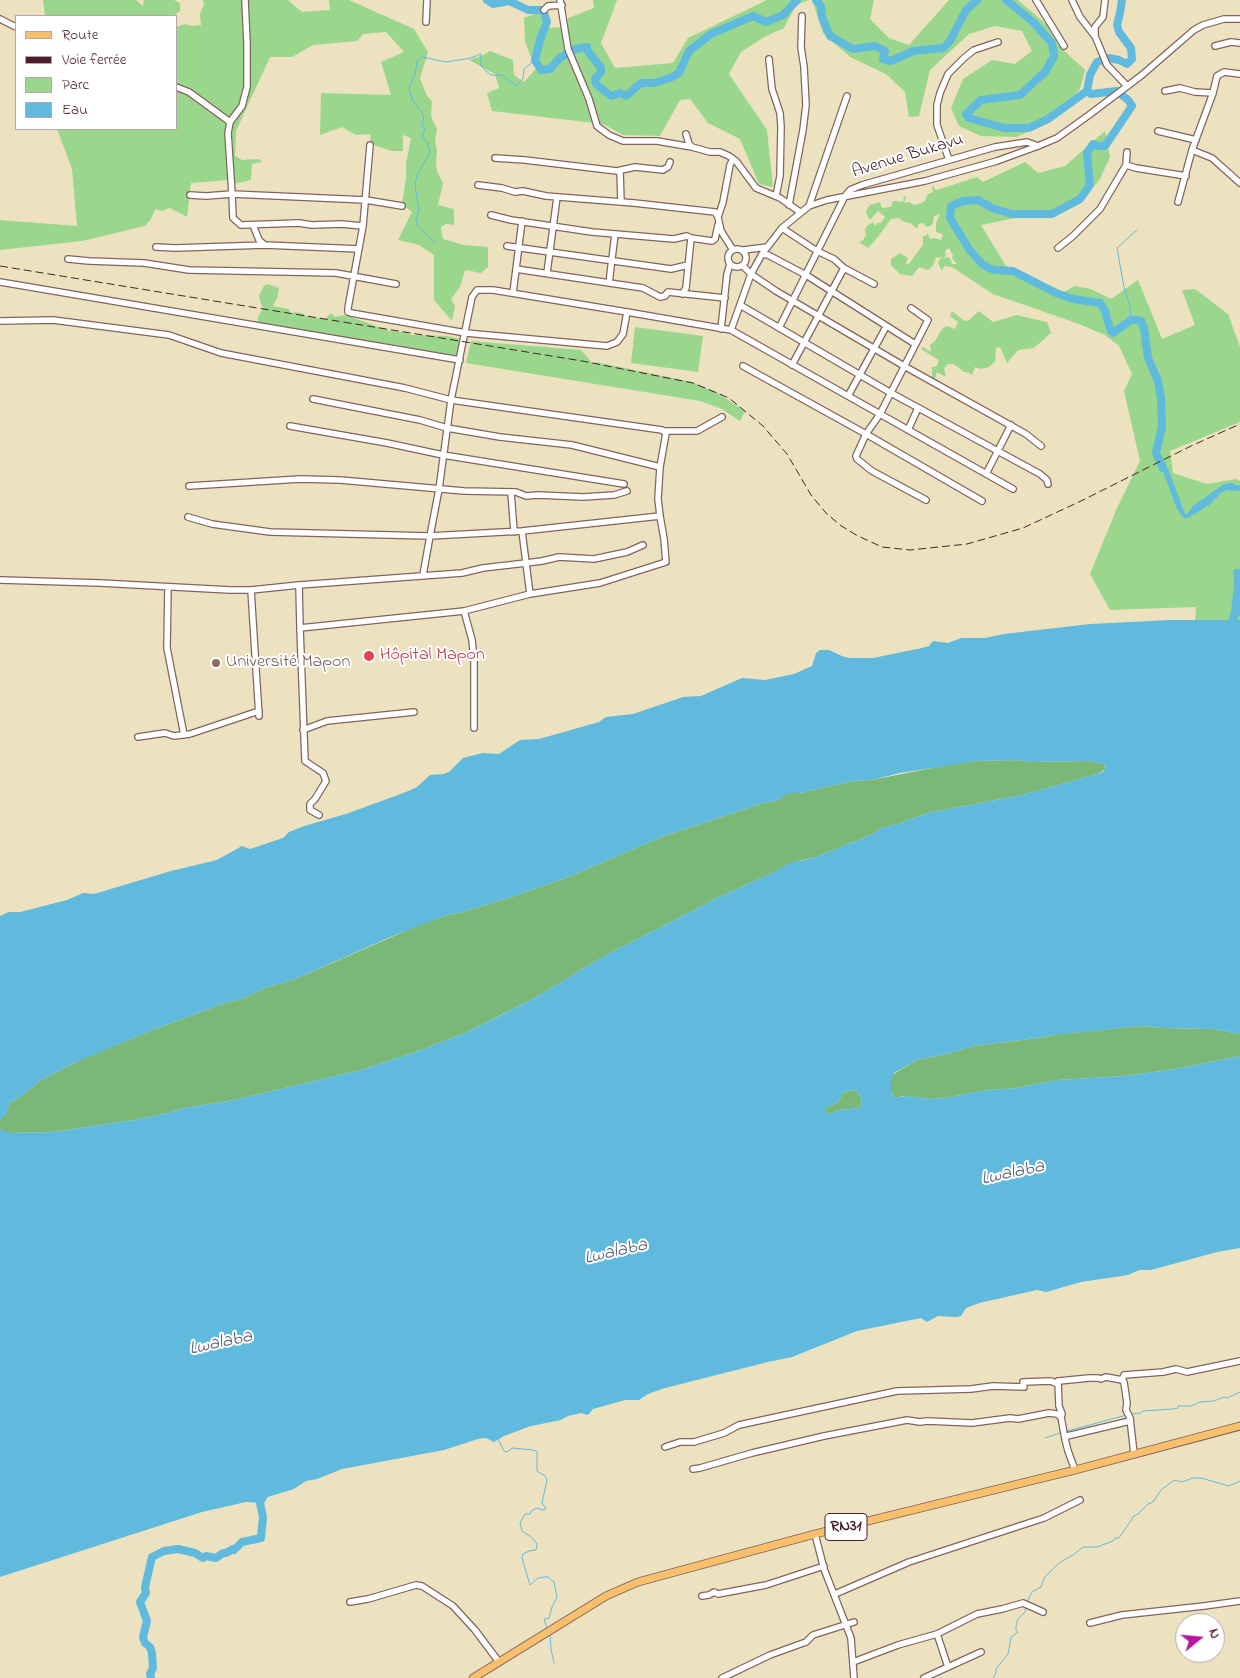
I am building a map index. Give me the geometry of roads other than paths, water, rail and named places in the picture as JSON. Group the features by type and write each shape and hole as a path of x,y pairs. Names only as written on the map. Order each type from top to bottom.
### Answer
{"main road":[{"name":"RN31","path":"473,1678 620,1589 647,1580 815,1534 1075,1470 1240,1426"}],"street":[{"path":"245,0 247,86 242,106 230,122 228,133 234,220 241,225 299,223 364,226"},
{"path":"426,22 427,0"},
{"path":"1036,0 1064,46"},
{"path":"1072,0 1081,18 1095,36 1107,65 1126,87"},
{"path":"1095,36 1095,28 1103,17 1105,0"},
{"path":"544,10 548,6 561,3 568,49 589,99 597,126 602,131 623,141 657,141 710,152 721,152 733,159 756,188 776,196 800,212"},
{"path":"789,205 804,130 806,105 801,47 802,16"},
{"path":"731,330 750,274 760,257 782,228 809,206 845,196 925,182 997,161 1038,146 1056,138 1113,97 1194,30 1203,25 1224,19 1240,19"},
{"path":"0,20 15,27"},
{"path":"949,160 937,125 937,106 940,93 948,74 964,58 974,50 998,42"},
{"path":"1215,46 1231,42 1240,43"},
{"path":"769,58 773,90 780,113 781,127 780,176 776,196"},
{"path":"1178,202 1192,150 1214,93 1219,73 1240,74"},
{"path":"178,88 189,92 230,122"},
{"path":"1165,91 1180,88 1195,92 1214,93"},
{"path":"809,206 847,96"},
{"path":"1158,131 1196,140"},
{"path":"686,134 692,147"},
{"name":"Avenue Bukavu","path":"779,328 845,196 850,190 996,147 1031,142 1038,146"},
{"path":"370,145 364,226 348,312 466,333 607,346 618,342 623,334 627,312"},
{"path":"1192,150 1212,158 1240,183"},
{"path":"1058,248 1074,236 1100,209 1126,165 1127,152"},
{"path":"495,158 620,171 635,168 663,170 668,167 670,162"},
{"path":"491,215 615,234 674,239 687,236 713,240 733,159"},
{"path":"1126,165 1186,176"},
{"path":"620,171 621,202"},
{"path":"478,185 557,197 715,212 721,231 732,250"},
{"path":"190,194 366,200 402,206"},
{"path":"547,274 557,197"},
{"path":"513,293 522,221"},
{"path":"253,225 259,240 265,245"},
{"path":"782,228 817,251 834,259 844,268 874,284"},
{"path":"609,283 615,234"},
{"path":"682,294 686,288 691,238"},
{"path":"156,247 265,245 359,249"},
{"path":"507,246 672,269 688,264"},
{"path":"732,250 767,247"},
{"path":"721,329 727,274 730,264 728,257 732,250"},
{"path":"743,250 747,256 744,264"},
{"path":"730,264 736,267 768,255 806,275 915,344"},
{"path":"68,259 144,263 191,270 336,273 396,284"},
{"path":"744,264 750,274 792,301 1011,425 1041,446"},
{"path":"792,365 844,268"},
{"path":"516,269 645,288 660,297 665,296 668,292 725,298"},
{"path":"0,282 460,360"},
{"path":"423,575 439,489 451,400 472,297 477,290 513,293 731,330 1013,489"},
{"path":"740,305 890,393 1040,474 1048,480 1048,484"},
{"path":"911,308 928,319 880,414 866,434 857,459 872,471 926,500"},
{"path":"0,321 53,320 169,335 221,353 404,388 451,400 664,431 697,431 722,417"},
{"path":"848,396 886,327"},
{"path":"743,366 866,434 982,502"},
{"path":"312,399 420,420 447,428 572,445 660,467"},
{"path":"908,430 918,408"},
{"path":"986,474 1011,425"},
{"path":"290,426 443,455 624,484"},
{"path":"300,628 464,611 530,594 600,583 666,562 658,499 660,467 666,433 664,431"},
{"path":"189,486 300,479 340,480 464,491 511,492 526,496 538,494 583,497 614,495 627,492"},
{"path":"511,492 514,532"},
{"path":"188,517 212,524 270,532 430,536 522,532 660,516"},
{"path":"522,532 530,594"},
{"path":"0,580 251,590 462,573 560,557 583,560 594,559 627,552 643,545"},
{"path":"299,585 305,761 323,773 326,781 315,800 310,804 310,810 319,815"},
{"path":"168,587 167,648 184,735"},
{"path":"138,737 165,733 174,736 184,735 259,714 251,590"},
{"path":"464,611 472,640 474,659 474,728"},
{"path":"303,730 327,721 414,712"},
{"path":"1122,1380 1126,1375 1176,1369 1187,1372 1240,1361"},
{"path":"665,1447 680,1442 694,1442 724,1433 739,1425 896,1391 971,1389 994,1386 1024,1388 1024,1382 1051,1381 1055,1383 1106,1377 1122,1380"},
{"path":"1122,1380 1124,1382 1126,1410 1130,1421 1134,1454"},
{"path":"1058,1382 1061,1418 1070,1460 1075,1470"},
{"path":"693,1469 824,1436 907,1420 972,1423 1010,1418 1018,1419 1049,1413 1058,1415 1061,1418"},
{"path":"1065,1438 1070,1434 1130,1421"},
{"path":"835,1594 908,1562 1044,1518 1080,1500"},
{"path":"815,1534 824,1566 852,1641 854,1678"},
{"path":"702,1596 714,1592 717,1594 766,1585 824,1566"},
{"path":"350,1602 368,1599 416,1585 422,1586 453,1606 475,1630 498,1662"},
{"path":"1090,1623 1122,1615 1240,1601"},
{"path":"853,1662 890,1648 937,1634 977,1614 1023,1603 1043,1612"},
{"path":"722,1678 770,1655 806,1642 813,1636 854,1622"},
{"path":"937,1634 948,1667"},
{"path":"924,1678 980,1652"}],"water":[{"path":"1159,461 1169,471 1185,514 1224,484 1231,483 1240,486 1240,491 1227,490 1221,493 1209,505 1188,518 1184,518 1177,509"},
{"name":"Lwalaba","path":"1240,569 1240,615 1237,619 1240,620 1240,1034 1212,1029 1141,1026 973,1046 917,1060 894,1073 891,1080 891,1091 895,1098 906,1096 931,1099 946,1098 1058,1080 1124,1076 1176,1069 1240,1056 1240,1248 1217,1252 1151,1270 1139,1270 1128,1275 1081,1282 1046,1292 1037,1290 979,1303 966,1308 961,1316 938,1316 927,1322 921,1318 857,1331 792,1357 665,1388 648,1394 639,1400 625,1400 593,1409 588,1415 581,1413 561,1420 531,1426 504,1436 494,1442 486,1438 478,1439 444,1450 342,1469 317,1479 306,1481 294,1489 268,1497 260,1503 246,1502 202,1512 0,1577 0,1129 11,1133 53,1132 134,1120 185,1108 234,1100 361,1070 410,1054 465,1033 501,1015 540,995 599,959 719,897 790,863 813,858 871,835 882,828 928,813 1022,795 1097,774 1104,771 1106,767 1104,764 1089,761 977,761 900,773 872,780 853,781 800,793 790,793 775,801 760,804 664,836 571,876 512,897 444,916 388,938 293,980 267,987 245,998 225,1003 145,1033 72,1064 41,1080 23,1095 9,1103 7,1113 0,1120 0,916 9,912 20,912 67,900 83,893 94,894 171,871 217,860 242,846 250,849 283,838 289,832 304,826 346,814 406,792 417,787 430,775 444,774 450,771 463,758 483,753 499,754 520,740 539,739 599,722 606,717 633,714 683,697 701,696 742,678 765,680 794,674 812,666 816,653 820,650 829,650 844,657 873,658 922,648 929,646 933,641 948,643 961,638 985,638 1090,624 1170,620 1228,620 1231,612 1234,583 1233,571","holes":["855,1090 859,1094 862,1103 860,1108 840,1110 829,1114 825,1112 826,1108 838,1102 844,1092"]}],"waterway":[{"path":"487,0 493,4 509,1 528,10 543,10 547,22 535,60 541,70 550,69 560,58 575,49 587,47 587,50 601,68 601,72 595,79 596,84 611,96 620,93 626,96 641,83 654,83 670,78 679,73 689,51 711,34 753,16 766,22 783,15 797,0"},
{"path":"816,0 821,6 822,17 830,36 853,49 875,46 885,51 883,59 891,61 913,51 943,48 950,41 966,10 977,0"},
{"path":"1006,0 1033,22 1052,43 1054,56 1045,72 1020,95 981,100 966,114 969,118 1004,128 1029,128 1048,119 1087,91"},
{"path":"1122,0 1117,25 1119,32 1131,48 1132,59 1127,64 1109,58 1097,62 1090,75 1087,91 1091,94 1117,91 1132,106 1105,146 1093,144 1087,153 1090,185 1080,199 1052,214 1012,214 992,208 978,200 963,201 951,206 950,218 969,249 982,264 989,268 1013,271 1056,293 1073,299 1100,303 1113,333 1131,320 1141,321 1144,328 1148,358 1158,381 1161,398 1162,427 1156,453 1163,468"},
{"path":"436,243 418,227 416,219 419,211 415,185 417,175 430,152 427,142 422,138 425,129 422,127 424,116 413,101 409,90 415,75 417,61 422,57 446,62 471,58 481,54 481,66 486,71 491,75 502,75 516,86 523,79 524,69 535,60"},
{"path":"1131,320 1130,306 1124,287 1117,248 1137,230"},
{"path":"1131,1414 1143,1411 1173,1409 1178,1408 1178,1406 1191,1406 1200,1402 1227,1398 1240,1392"},
{"path":"1067,1431 1127,1415"},
{"path":"1045,1438 1060,1433"},
{"path":"498,1439 504,1451 507,1452 512,1448 534,1450 537,1452 537,1471 545,1476 547,1480 542,1503 546,1509 537,1508 531,1511 530,1514 525,1514 520,1523 522,1531 537,1544 536,1550 523,1554 522,1558 530,1585 538,1578 544,1577 548,1577 554,1582 557,1597 549,1618 544,1619 547,1628"},
{"path":"1027,1602 1032,1592 1041,1587 1044,1578 1059,1563 1083,1547 1097,1547 1113,1541 1115,1538 1119,1538 1134,1516 1153,1502 1161,1490 1174,1480 1182,1482 1193,1478 1201,1478 1229,1486 1240,1481"},
{"path":"151,1678 150,1674 153,1668 152,1653 143,1637 147,1621 140,1602 146,1593 145,1587 152,1557 164,1551 178,1549 195,1553 203,1558 206,1556 216,1558 223,1553 234,1550 242,1542 261,1538 263,1517 260,1503 264,1495"},
{"path":"993,1678 996,1669 1008,1654 1011,1637 1018,1632 1016,1630 1018,1619 1025,1612 1026,1606"},
{"path":"550,1635 554,1663"}],"railway":[{"path":"0,266 582,361 693,383 729,398 763,426 787,454 811,495 826,513 856,535 882,547 910,550 967,544 1023,528 1240,424"}],"place":[{"name":"Hôpital Mapon","path":"369,656"},
{"name":"Université Mapon","path":"216,663"}]}
